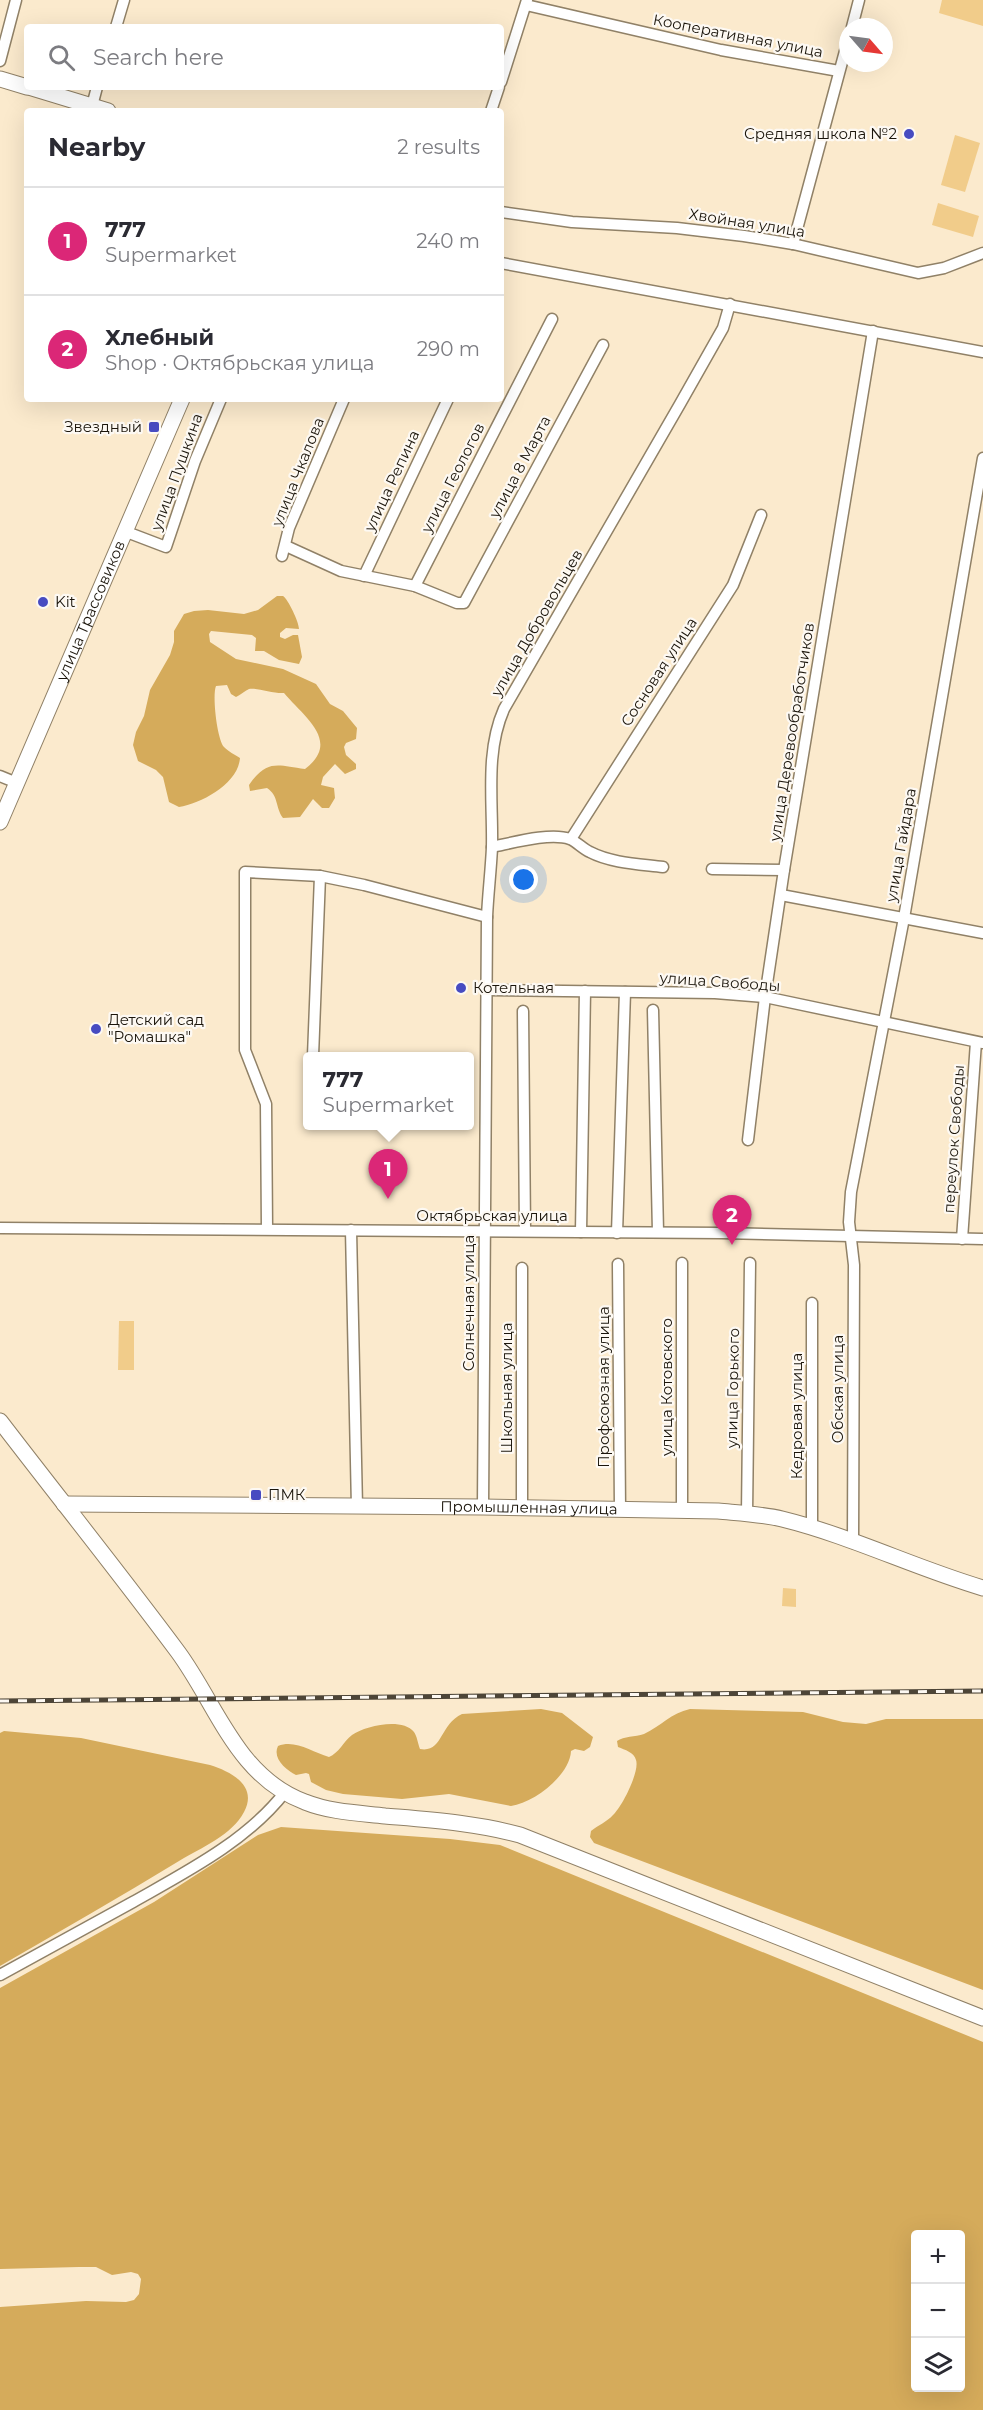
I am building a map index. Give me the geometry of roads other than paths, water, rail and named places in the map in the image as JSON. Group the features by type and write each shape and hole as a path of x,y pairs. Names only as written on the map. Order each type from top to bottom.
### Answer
{"main road":[{"path":"0,79 24,86"},
{"path":"38,90 98,108"},
{"name":"улица Трассовиков","path":"0,822 181,402"},
{"path":"0,1421 188,1666 233,1742 260,1774 285,1792 303,1802 334,1810 451,1822 520,1835 983,2018"},
{"name":"Промышленная улица","path":"64,1504 620,1509 747,1514 780,1519 812,1528 983,1588"}],"street":[{"path":"0,61 16,0"},
{"path":"117,24 124,0"},
{"path":"854,18 859,0"},
{"path":"504,72 527,2"},
{"name":"Кооперативная улица","path":"527,2 720,50 839,71"},
{"path":"793,244 839,71"},
{"path":"92,106 96,90"},
{"path":"492,108 498,90"},
{"name":"Хвойная улица","path":"504,212 572,222 695,230 793,244 918,273 944,268 983,253"},
{"path":"504,264 983,352"},
{"name":"улица Добровольцев","path":"487,990 493,743 497,725 504,709 723,328 730,304"},
{"name":"улица Геологов","path":"415,586 552,319"},
{"name":"улица Деревообработчиков","path":"748,1140 765,997 784,870 873,331"},
{"name":"улица 8 Марта","path":"415,586 457,603 464,603 603,345"},
{"name":"улица Пушкина","path":"124,531 166,547 195,461 220,402"},
{"name":"улица Чкалова","path":"343,402 289,528 284,551 341,571 364,576"},
{"name":"улица Репина","path":"364,576 447,402"},
{"name":"улица Гайдара","path":"850,1236 851,1192 904,918 983,458"},
{"name":"Сосновая улица","path":"571,839 733,585 761,515"},
{"path":"364,576 415,586"},
{"path":"0,776 16,783"},
{"path":"492,847 534,839 571,839 604,858 663,867"},
{"path":"712,868 784,870"},
{"path":"267,1229 266,1104 245,1050 245,872 288,872 320,876 487,917"},
{"path":"313,1052 320,876"},
{"path":"781,895 983,933"},
{"name":"улица Свободы","path":"487,990 715,993 765,997 980,1043"},
{"name":"Солнечная улица","path":"483,1507 487,990"},
{"path":"581,1232 585,991"},
{"path":"617,1233 625,992"},
{"path":"653,1010 658,1232"},
{"path":"523,1011 525,1231"},
{"name":"переулок Свободы","path":"962,1239 980,1043"},
{"name":"Октябрьская улица","path":"0,1228 658,1232 983,1239"},
{"path":"351,1230 357,1507"},
{"name":"Обская улица","path":"850,1236 854,1265 853,1543"},
{"name":"улица Котовского","path":"682,1263 682,1510"},
{"name":"улица Горького","path":"747,1514 750,1263"},
{"name":"Профсоюзная улица","path":"618,1264 620,1509"},
{"name":"Школьная улица","path":"522,1268 522,1508"},
{"name":"Кедровая улица","path":"812,1303 812,1528"},
{"path":"0,1975 174,1879 214,1854 262,1818 285,1792"}],"railway":[{"path":"0,1701 983,1691"}],"place":[{"name":"Средняя школа №2","path":"909,134"},
{"name":"Звездный","path":"154,427"},
{"name":"Kit","path":"43,602"},
{"name":"Котельная","path":"461,988"},
{"name":"Детский сад \"Ромашка\"","path":"96,1029"},
{"name":"777","path":"388,1199"},
{"name":"Хлебный","path":"732,1245"},
{"name":"ПМК","path":"256,1495"}]}
